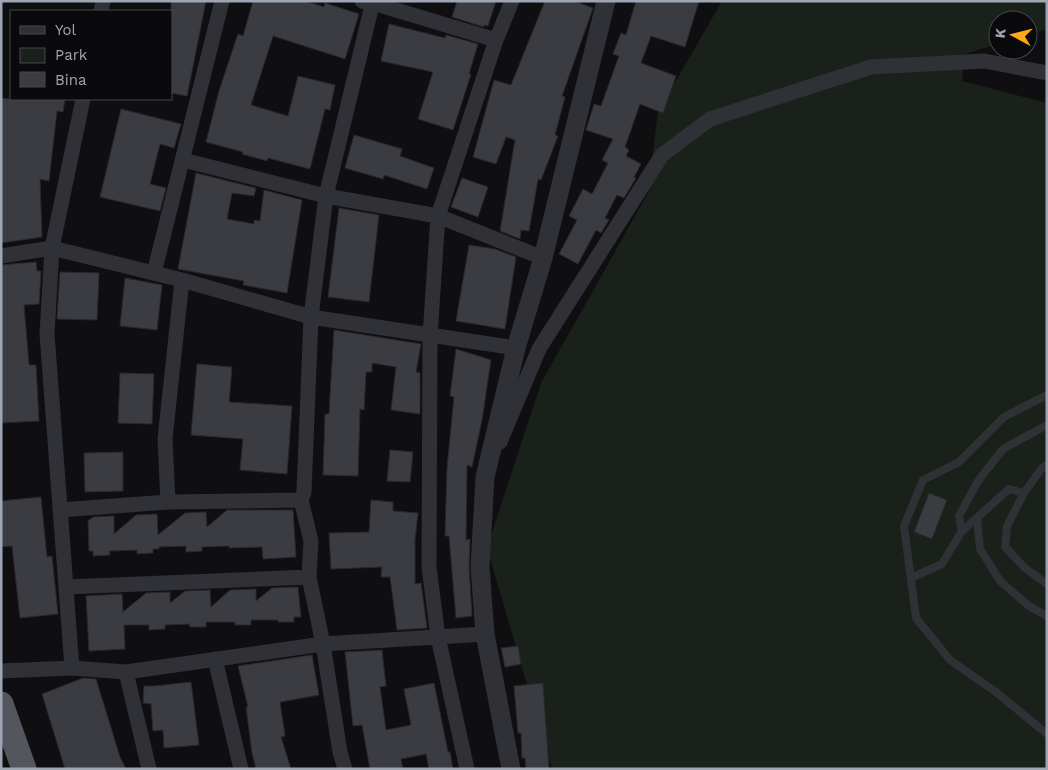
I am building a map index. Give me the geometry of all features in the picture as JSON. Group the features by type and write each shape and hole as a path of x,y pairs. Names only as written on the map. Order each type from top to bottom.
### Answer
{"highway":[{"path":"1,704 24,769"}],"street":[{"path":"154,273 222,1"},
{"path":"467,769 438,637 429,567 430,336 438,216 496,40 512,1"},
{"path":"511,769 485,634 480,567 485,477 516,348 543,258 606,1"},
{"path":"345,769 340,752 323,644 309,577 311,541 301,500 304,492 311,317 326,196 369,2 496,40"},
{"path":"485,477 540,349 662,156 710,120 871,67 984,61 1047,73"},
{"path":"72,668 47,334 52,248 83,100"},
{"path":"183,160 326,196 438,216 543,258"},
{"path":"1,256 52,248 182,280 311,317 516,348"},
{"path":"168,502 165,439 182,280"},
{"path":"60,510 168,502 301,500"},
{"path":"66,587 309,577"},
{"path":"1,671 72,668 126,672 323,644 485,634"},
{"path":"214,659 241,769"},
{"path":"126,672 149,769"}],"lane":[{"path":"1047,395 1004,417 959,462 923,480 904,526 916,618 950,660 996,692 1047,734"},
{"path":"962,531 959,516 978,481 1003,449 1047,425"},
{"path":"1047,465 1042,468 1024,493 1007,526 1005,547 1025,568 1047,584"},
{"path":"910,578 942,564 962,531 1009,489 1024,493"},
{"path":"978,518 980,549 1000,581 1030,606 1047,616"}],"green space":[{"path":"722,1 1047,1 1047,29 1038,32 1038,10 988,10 988,47 965,54 962,81 1047,103 1047,769 552,769 487,548 541,383 648,193 658,112"}],"building":[{"path":"171,1 206,1 187,96 172,93"},
{"path":"253,1 305,1 324,7 325,3 359,14 345,59 273,36 251,105 288,116 298,76 335,85 330,110 325,109 310,169 268,158 267,161 206,142 219,91 238,34 243,36"},
{"path":"457,1 496,1 488,26 484,25 484,27 452,17"},
{"path":"545,1 574,1 593,8 562,96 565,97 555,135 558,136 541,180 538,179 529,231 521,230 520,239 500,231 515,140 506,137 496,164 473,157 494,80 511,85"},
{"path":"636,1 699,1 685,47 651,36 641,63 676,76 663,113 640,104 625,147 629,150 626,156 641,164 634,177 636,178 624,198 617,195 605,218 609,220 601,233 596,230 578,264 559,254 577,220 569,216 583,189 592,194 608,163 602,160 613,139 586,130 594,104 601,106 619,56 613,54 621,33 626,35"},
{"path":"389,24 445,38 446,35 478,44 469,74 471,74 453,130 418,119 433,72 381,61"},
{"path":"1,98 10,100 65,100 63,112 57,111 49,181 40,179 42,237 1,243"},
{"path":"121,109 181,124 174,148 160,144 150,184 166,188 160,211 100,197"},
{"path":"354,135 402,149 400,156 434,168 427,189 384,175 383,179 345,168"},
{"path":"196,173 256,188 254,196 232,193 227,219 254,224 254,220 260,221 264,190 302,200 287,293 243,285 244,281 178,269"},
{"path":"462,178 488,187 478,217 451,207"},
{"path":"339,208 379,215 369,302 328,297"},
{"path":"469,245 495,249 516,257 505,329 456,321"},
{"path":"36,262 37,271 41,271 39,304 24,305 29,365 36,365 39,421 1,423 1,265"},
{"path":"60,272 99,273 97,320 57,319"},
{"path":"125,278 162,285 157,330 120,326"},
{"path":"334,330 421,344 416,372 420,373 420,414 391,410 396,367 372,363 372,372 366,372 364,410 360,409 358,476 323,475 325,414 329,414"},
{"path":"456,349 491,360 482,420 472,467 467,465 466,540 470,539 469,568 472,616 456,618 449,536 445,536 447,468 454,397 450,396"},
{"path":"197,364 232,367 229,402 292,406 287,474 240,470 243,439 191,435"},
{"path":"120,373 154,374 152,424 118,423"},
{"path":"390,450 413,452 410,482 387,481"},
{"path":"123,452 123,491 85,492 84,453"},
{"path":"929,493 947,500 932,539 914,532"},
{"path":"41,497 47,557 52,556 58,614 20,618 12,546 1,547 1,501"},
{"path":"371,500 393,502 393,511 418,513 415,539 415,584 421,583 427,628 397,630 390,577 381,577 382,567 331,569 329,533 369,532"},
{"path":"227,510 293,510 296,557 263,559 262,547 229,548 229,546 202,547 202,551 186,552 186,546 159,547 159,549 153,549 153,553 137,554 137,550 109,551 110,555 93,556 93,551 89,551 88,521 93,517 114,516 114,534 136,515 157,514 158,535 185,513 206,512 207,527"},
{"path":"298,587 301,617 294,617 294,622 251,620 251,625 235,625 235,622 206,622 206,627 190,627 189,624 165,625 165,629 149,630 149,625 124,625 125,649 89,651 86,596 122,594 123,612 146,593 170,592 170,603 185,591 210,590 211,607 230,590 256,589 256,601 272,588"},
{"path":"518,646 521,664 505,667 501,648"},
{"path":"382,650 386,686 380,687 386,730 411,725 404,689 434,683 453,769 429,769 426,754 401,759 403,769 370,769 362,725 353,726 345,652"},
{"path":"312,655 319,695 280,702 285,736 281,737 291,769 256,769 246,707 248,707 238,666"},
{"path":"83,678 96,679 120,757 126,769 65,769 42,694"},
{"path":"191,682 199,745 164,748 163,730 153,731 151,704 143,703 144,686"},
{"path":"543,683 549,769 526,769 525,758 522,758 521,733 518,733 514,686"}]}
